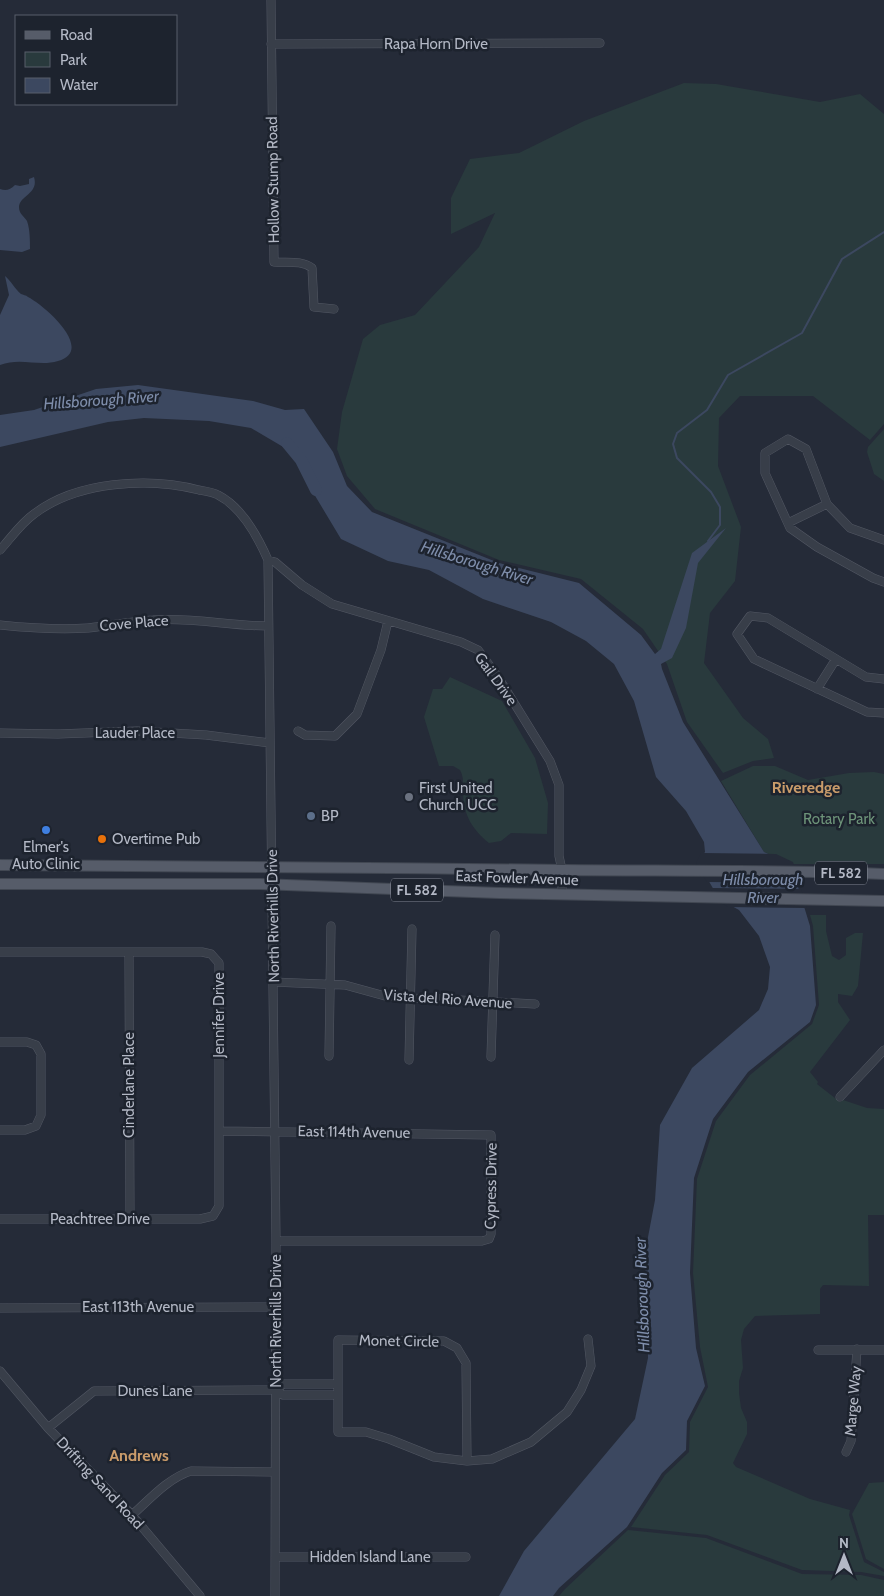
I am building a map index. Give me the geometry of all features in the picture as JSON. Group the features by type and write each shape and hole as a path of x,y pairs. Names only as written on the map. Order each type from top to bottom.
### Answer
{"main road":[{"name":"East Fowler Avenue","path":"0,864 273,865 562,870 799,871 884,874"},
{"name":"East Fowler Avenue","path":"0,884 272,884 562,895 884,901"}],"street":[{"name":"Hollow Stump Road","path":"272,0 274,262 302,263 312,268 314,306 334,309"},
{"name":"Rapa Horn Drive","path":"272,44 600,43"},
{"path":"884,540 850,528 826,504 806,449 788,439 765,453 765,473 790,528 817,547 873,578 884,582"},
{"name":"North Riverhills Drive","path":"0,550 33,514 73,494 120,484 180,485 218,495 238,510 257,535 268,560 276,1241 275,1596"},
{"path":"788,523 826,504"},
{"name":"Gail Drive","path":"268,560 275,562 302,585 332,604 461,642 478,650 498,677 548,756 559,785 559,856 562,870 562,895"},
{"path":"884,679 866,677 768,618 750,616 737,634 754,659 866,712 884,713"},
{"name":"Cove Place","path":"0,625 87,628 153,620 192,619 268,626"},
{"path":"298,731 305,736 335,736 357,714 381,650 388,621"},
{"path":"817,689 836,659"},
{"name":"Lauder Place","path":"0,733 58,734 137,731 206,735 270,743"},
{"path":"329,1056 331,926"},
{"path":"409,1060 412,929"},
{"path":"492,1057 495,935"},
{"name":"Jennifer Drive","path":"0,952 202,952 211,954 218,962 220,1131 218,1206 213,1216 200,1219"},
{"name":"Cinderlane Place","path":"129,952 130,1219"},
{"name":"Vista del Rio Avenue","path":"273,982 330,983 345,985 374,994 411,998 535,1004"},
{"path":"0,1042 26,1042 36,1045 41,1054 41,1115 36,1126 25,1130 0,1130"},
{"path":"840,1097 884,1050"},
{"path":"876,1058 884,1063"},
{"name":"East 114th Avenue","path":"220,1131 489,1134"},
{"name":"Cypress Drive","path":"276,1241 489,1240 492,1234 492,1135 489,1134"},
{"name":"Peachtree Drive","path":"0,1219 200,1219"},
{"name":"East 113th Avenue","path":"0,1308 276,1307"},
{"path":"467,1461 492,1459 531,1442 567,1412 582,1390 590,1366 588,1339"},
{"name":"Monet Circle","path":"338,1340 444,1341 457,1348 466,1363 467,1461 434,1458 389,1438 366,1432 338,1432 338,1384 338,1340"},
{"path":"818,1350 884,1350"},
{"name":"Marge Way","path":"846,1452 851,1441 858,1350"},
{"name":"Drifting Sand Road","path":"0,1371 48,1428 132,1515 200,1596"},
{"name":"Dunes Lane","path":"276,1390 283,1384 338,1384"},
{"name":"Dunes Lane","path":"48,1428 94,1391 276,1390 283,1395 338,1395"},
{"path":"132,1515 181,1474 191,1471 275,1472"},
{"name":"Hidden Island Lane","path":"275,1557 466,1557"}],"green space":[{"path":"684,83 716,84 820,102 860,94 884,114 884,424 870,440 813,396 740,396 719,418 718,466 741,527 735,581 710,613 704,663 743,718 768,739 774,758 753,761 723,773 687,722 667,664 643,629 581,579 499,560 375,509 347,476 337,449 342,412 363,339 380,325 415,315 479,247 495,213 451,234 451,198 470,159 519,153 584,121"},
{"path":"884,429 884,481 874,474 867,452 868,447"},
{"path":"450,677 502,701 535,758 548,803 547,834 511,833 501,841 489,843 478,833 470,821 465,809 463,781 460,770 453,766 439,766 424,717 433,689 442,689"},
{"name":"Rotary Park","path":"753,766 775,766 808,780 849,773 874,772 884,774 884,864 791,864 764,852 721,781"},
{"path":"810,915 826,915 826,931 832,956 839,960 846,955 846,938 855,933 863,933 858,986 852,996 838,994 838,1002 850,1020 810,1072 818,1082 817,1084 840,1102 843,1100 867,1108 884,1109 884,1215 868,1215 869,1286 823,1285 820,1289 820,1314 755,1316 744,1329 741,1340 743,1368 739,1381 739,1393 741,1408 747,1422 747,1434 733,1463 736,1467 810,1499 850,1510 849,1515 864,1562 884,1572 884,1576 861,1572 802,1570 707,1535 631,1527 665,1475 689,1452 690,1422 708,1387 700,1347 693,1273 697,1179 716,1121 750,1075 812,1024 819,1005 813,926"},
{"path":"884,1482 884,1569 866,1559 852,1514 869,1483"},
{"path":"628,1530 706,1538 802,1574 861,1575 884,1580 884,1596 559,1596"}],"water":[{"path":"34,177 35,183 32,191 22,200 19,207 28,224 30,249 22,252 0,250 0,189 8,190 15,185 29,184 29,179"},
{"path":"5,276 21,294 45,309 63,328 72,347 68,355 51,363 15,362 0,365 0,315 9,295"},
{"name":"Hillsborough River","path":"138,385 253,401 285,410 304,409 333,452 347,486 372,512 499,563 579,583 641,635 655,654 661,649 692,553 726,528 698,563 686,628 672,658 661,664 683,722 764,852 791,864 810,926 816,1005 810,1022 748,1072 713,1119 694,1178 690,1273 696,1348 705,1386 687,1421 686,1450 662,1473 627,1527 559,1588 553,1596 499,1596 524,1551 635,1419 648,1358 645,1253 655,1200 660,1125 692,1068 759,1010 768,989 770,967 759,936 739,910 719,899 698,862 705,852 704,842 686,811 656,777 634,701 614,664 586,641 551,622 483,599 429,570 388,561 341,539 311,489 307,461 251,428 209,421 144,418 108,422 0,447 0,415 34,410 96,389"}],"pier":[{"path":"701,853 776,854 793,862 800,883 707,882 696,863"},
{"path":"710,888 801,889 807,908 728,907 717,901"}],"waterway":[{"path":"708,541 720,525 720,507 711,492 677,458 673,444 677,433 707,410 728,375 802,333 842,259 884,232"},
{"name":"Hillsborough River","path":"287,443 301,460 316,490"}],"place":[{"name":"First United Church UCC","path":"409,797"},
{"name":"BP","path":"311,816"},
{"name":"Elmer's Auto Clinic","path":"46,830"},
{"name":"Overtime Pub","path":"102,839"}],"district":[{"name":"Riveredge","path":"806,787"},
{"name":"Andrews","path":"139,1455"}]}
